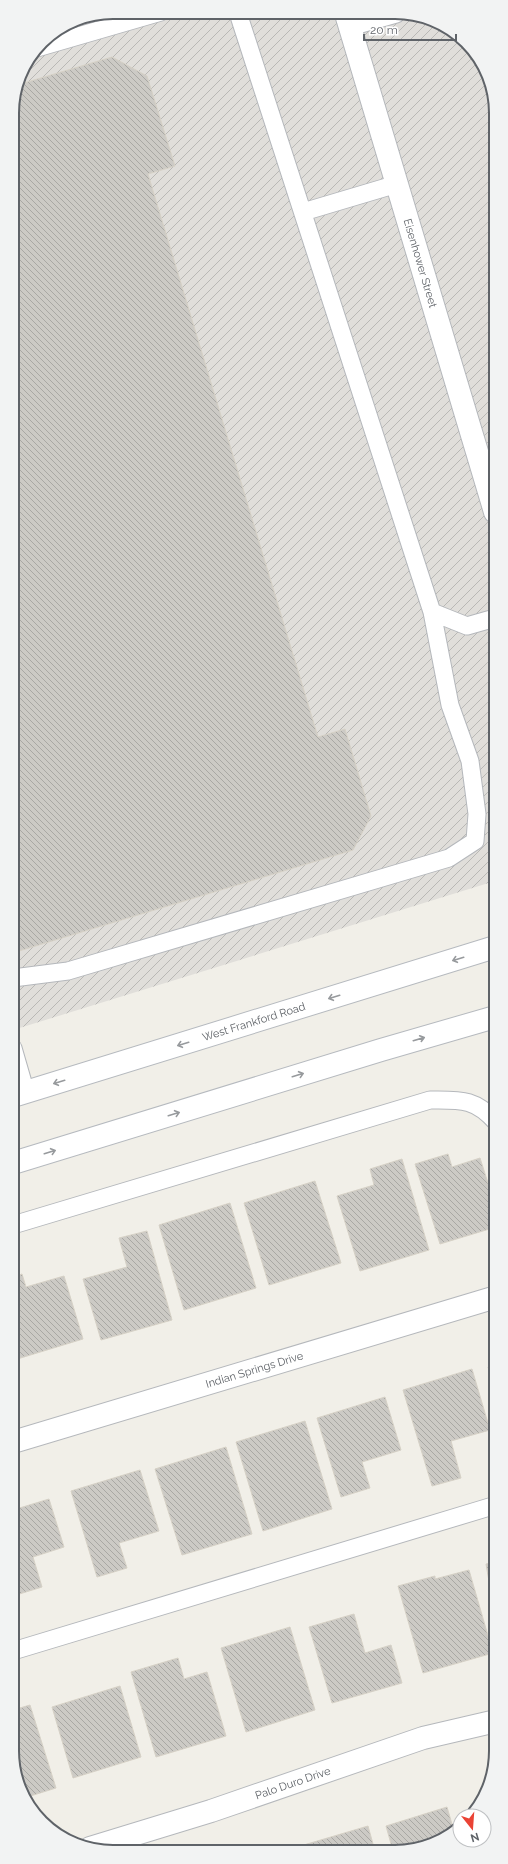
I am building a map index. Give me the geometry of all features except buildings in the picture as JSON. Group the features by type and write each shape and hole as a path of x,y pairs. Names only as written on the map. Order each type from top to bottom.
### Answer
{"street":[{"name":"Eisenhower Street","path":"348,20 489,492"},
{"name":"West Frankford Road","path":"19,1094 489,949"},
{"path":"19,1162 381,1050 489,1019"},
{"name":"Indian Springs Drive","path":"19,1440 489,1299"},
{"name":"Palo Duro Drive","path":"103,1844 212,1811 423,1738 489,1723"}],"lane":[{"path":"48,45 137,19"},
{"path":"19,977 68,971 449,858 475,841 477,814 470,761 450,705 432,612 240,19"},
{"path":"303,212 397,184"},
{"path":"432,612 467,626 489,620"},
{"path":"19,1223 430,1100 460,1100 485,1109 489,1114"},
{"path":"19,1649 489,1506"}],"shaded area":[{"path":"113,19 407,20 431,26 452,38 470,56 482,77 486,89 489,113 489,883 19,1028 19,107 24,83 38,56 51,42 77,26 95,21"}]}
